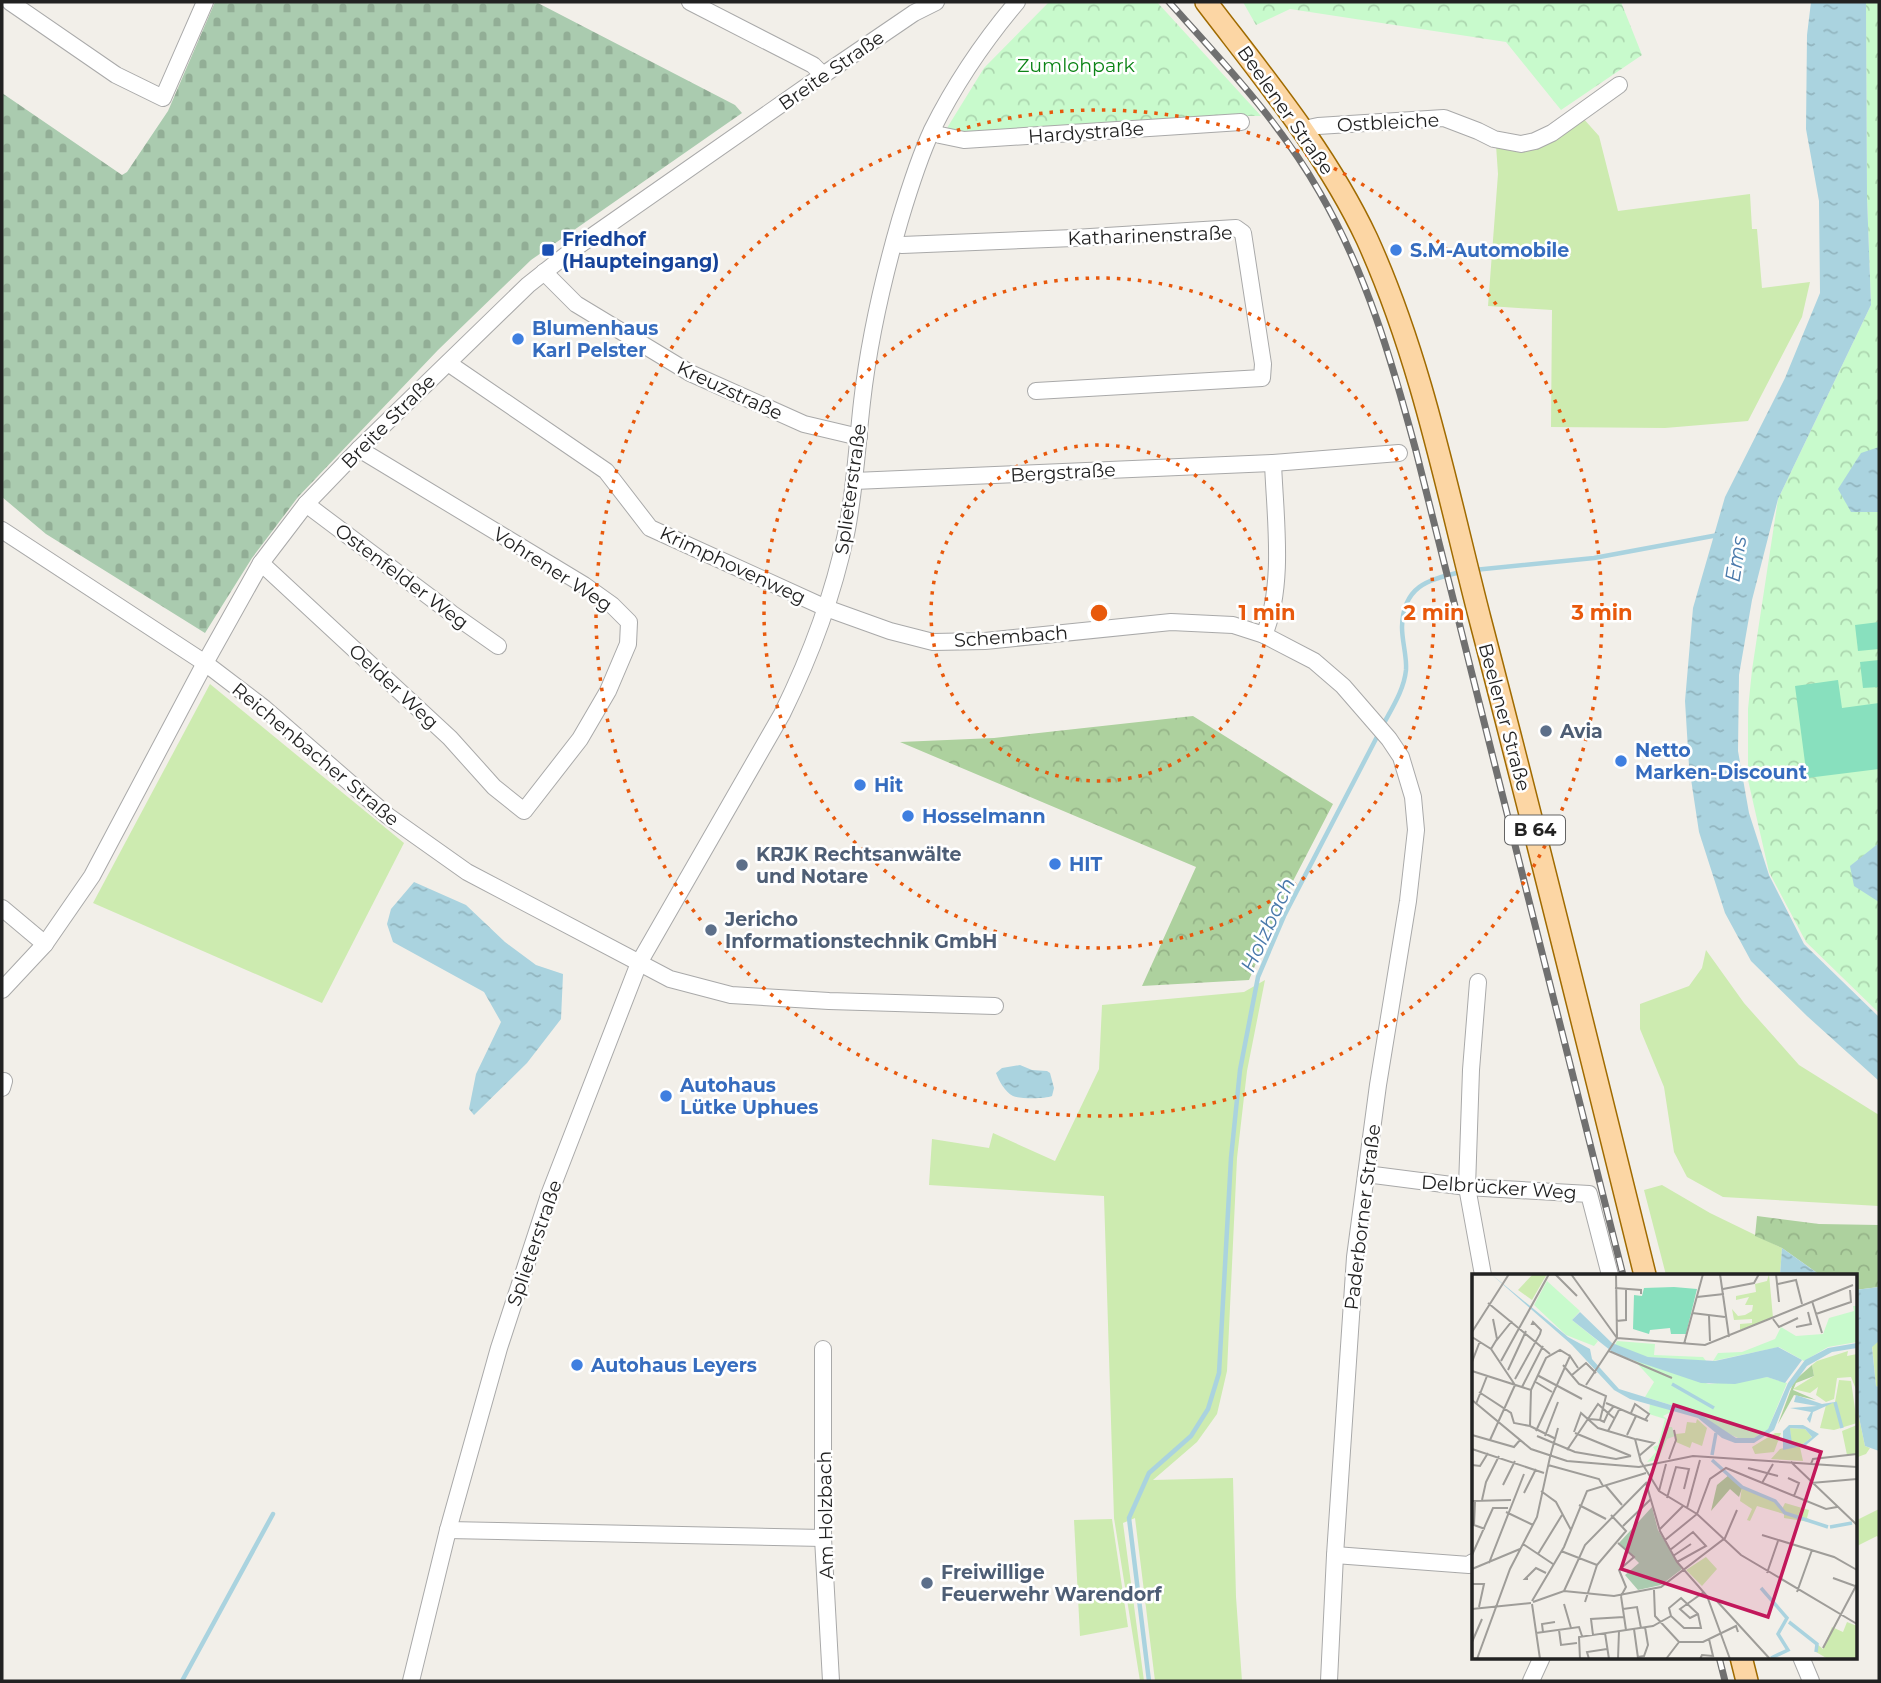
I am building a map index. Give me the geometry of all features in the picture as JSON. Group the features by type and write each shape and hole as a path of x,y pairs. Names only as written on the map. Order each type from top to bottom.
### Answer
{"main road":[{"name":"Beelener Straße","path":"1206,2 1304,129 1360,226 1394,306 1415,369 1468,570 1646,1274"},
{"path":"1741,1658 1748,1681"}],"street":[{"path":"10,2 116,75 163,98 205,2"},
{"path":"690,2 813,65 823,75"},
{"name":"Breite Straße","path":"2,990 45,944 92,876 261,563 306,504 359,449 544,272 823,75 914,13 936,2"},
{"name":"Splieterstraße","path":"411,1681 448,1530 499,1348 549,1195 639,963 782,714 800,677 826,608 846,532 874,323 910,186 932,131 964,73 1017,2"},
{"name":"Ostbleiche","path":"1304,129 1444,118 1494,139 1521,144 1535,141 1552,132 1619,85"},
{"name":"Hardystraße","path":"932,131 964,139 1241,122"},
{"name":"Katharinenstraße","path":"894,243 902,245 1074,238 1236,228 1243,233 1263,365 1262,378 1036,391"},
{"name":"Kreuzstraße","path":"544,272 576,303 690,373 804,425 859,437"},
{"name":"Krimphovenweg","path":"448,363 606,471 650,528 826,608"},
{"name":"Vohrener Weg","path":"359,449 584,585 612,605 629,622 628,644 608,691 580,738 524,811"},
{"name":"Bergstraße","path":"854,481 1273,463 1399,453"},
{"path":"1264,635 1269,624 1277,578 1273,463"},
{"name":"Ostenfelder Weg","path":"306,504 498,646"},
{"name":"Reichenbacher Straße","path":"2,530 205,663 264,708 388,816 467,872 639,963"},
{"name":"Oelder Weg","path":"261,563 450,738 494,787 524,811"},
{"name":"Schembach","path":"826,608 890,631 933,642 985,641 1171,622 1233,625 1264,635 1314,661 1343,686 1374,720 1401,757"},
{"name":"Paderborner Straße","path":"1329,1681 1355,1256 1378,1085 1408,901 1416,830 1413,797 1401,757"},
{"path":"2,908 45,944"},
{"path":"639,963 670,979 731,995 995,1006"},
{"path":"1478,982 1471,1070 1467,1188 1483,1274"},
{"name":"Delbrücker Weg","path":"1366,1174 1467,1188 1590,1194 1610,1274"},
{"name":"Am Holzbach","path":"823,1349 823,1538 831,1681"},
{"path":"448,1530 823,1538"},
{"path":"1335,1555 1469,1565 1472,1563"},
{"path":"1531,1681 1542,1658"},
{"path":"1801,1658 1811,1681"}],"green space":[{"path":"215,2 536,2 735,105 742,113 531,260 438,350 298,497 252,558 205,633 46,534 2,497 2,93 122,175 127,172 168,111"},
{"name":"Zumlohpark","path":"1049,2 1157,2 1261,116 964,136 947,128 984,68"},
{"path":"1243,2 1621,2 1642,55 1561,110 1506,42 1290,9 1256,25"},
{"path":"1866,2 1879,2 1879,1013 1806,942 1769,872 1748,780 1748,709 1752,670 1778,499 1871,305 1867,197"},
{"path":"1582,117 1599,136 1618,211 1750,194 1752,229 1757,229 1762,288 1810,282 1802,317 1748,421 1665,428 1551,427 1552,310 1488,306 1498,174 1496,145 1521,149"},
{"path":"1879,622 1879,649 1858,651 1855,625"},
{"path":"1879,660 1879,687 1863,688 1860,662"},
{"path":"1838,680 1842,708 1879,703 1879,769 1807,778 1795,686"},
{"path":"210,684 404,843 322,1003 93,903"},
{"path":"1193,716 1333,804 1279,908 1249,980 1142,986 1196,867 900,742 994,738"},
{"path":"1706,950 1744,1003 1799,1065 1879,1115 1879,1206 1723,1197 1687,1177 1674,1152 1664,1087 1640,1029 1640,1004 1689,986 1702,968"},
{"path":"1265,980 1247,1071 1237,1158 1227,1371 1217,1414 1197,1442 1153,1480 1233,1478 1236,1597 1242,1681 1155,1681 1135,1518 1123,1523 1144,1681 1140,1681 1114,1518 1104,1196 929,1185 932,1139 989,1148 993,1133 1055,1161 1099,1069 1102,1005 1244,992"},
{"path":"1662,1185 1710,1213 1782,1248 1780,1274 1666,1274 1644,1190"},
{"path":"1757,1216 1819,1224 1879,1225 1879,1287 1856,1290 1856,1274 1819,1274 1782,1248 1755,1236"},
{"path":"1879,1341 1879,1387 1876,1386 1872,1346"},
{"path":"1856,1403 1865,1446 1870,1448 1866,1454 1856,1458"},
{"path":"1879,1509 1879,1538 1877,1536 1856,1546 1856,1520"},
{"path":"1112,1519 1128,1627 1080,1636 1074,1520"}],"water":[{"name":"Ems","path":"1811,2 1866,2 1867,197 1871,305 1778,499 1752,600 1739,675 1738,751 1749,813 1769,875 1804,944 1879,1017 1879,1081 1751,961 1725,913 1699,832 1689,766 1685,701 1693,608 1725,497 1785,378 1820,293 1819,201 1806,129 1807,35"},
{"path":"1879,447 1879,512 1851,512 1838,489 1861,453"},
{"path":"1879,843 1879,902 1854,886 1850,866"},
{"path":"414,882 466,905 505,942 536,965 563,974 561,1019 527,1063 474,1115 469,1109 476,1074 501,1022 484,992 393,942 387,924 391,909"},
{"path":"1020,1065 1050,1073 1054,1088 1052,1096 1021,1098 1007,1092 996,1073 1002,1068"},
{"path":"1782,1248 1819,1274 1780,1274"},
{"path":"1879,1287 1879,1341 1872,1347 1876,1386 1879,1387 1879,1451 1865,1446 1856,1403 1856,1290"}],"waterway":[{"name":"Holzbach","path":"1474,570 1594,558 1718,535"},
{"name":"Holzbach","path":"1383,725 1405,677 1402,627 1407,603 1419,587 1438,578 1462,572"},
{"name":"Holzbach","path":"1149,1681 1129,1518 1149,1473 1191,1436 1208,1409 1219,1373 1231,1158 1240,1070 1258,977 1284,916 1379,733"},
{"path":"182,1681 273,1514"}],"railway":[{"path":"1169,2 1250,93 1304,167 1337,224 1377,319 1416,451 1623,1274"},
{"path":"1719,1658 1725,1681"}],"place":[{"name":"Friedhof (Haupteingang)","path":"548,250"},
{"name":"S.M-Automobile","path":"1396,250"},
{"name":"Blumenhaus Karl Pelster","path":"518,339"},
{"name":"Avia","path":"1546,731"},
{"name":"Netto Marken-Discount","path":"1621,761"},
{"name":"Hit","path":"860,785"},
{"name":"Hosselmann","path":"908,816"},
{"name":"HIT","path":"1055,864"},
{"name":"KRJK Rechtsanwälte und Notare","path":"742,865"},
{"name":"Jericho Informationstechnik GmbH","path":"711,930"},
{"name":"Autohaus Lütke Uphues","path":"666,1096"},
{"name":"Autohaus Leyers","path":"577,1365"},
{"name":"Freiwillige Feuerwehr Warendorf","path":"927,1583"}]}
